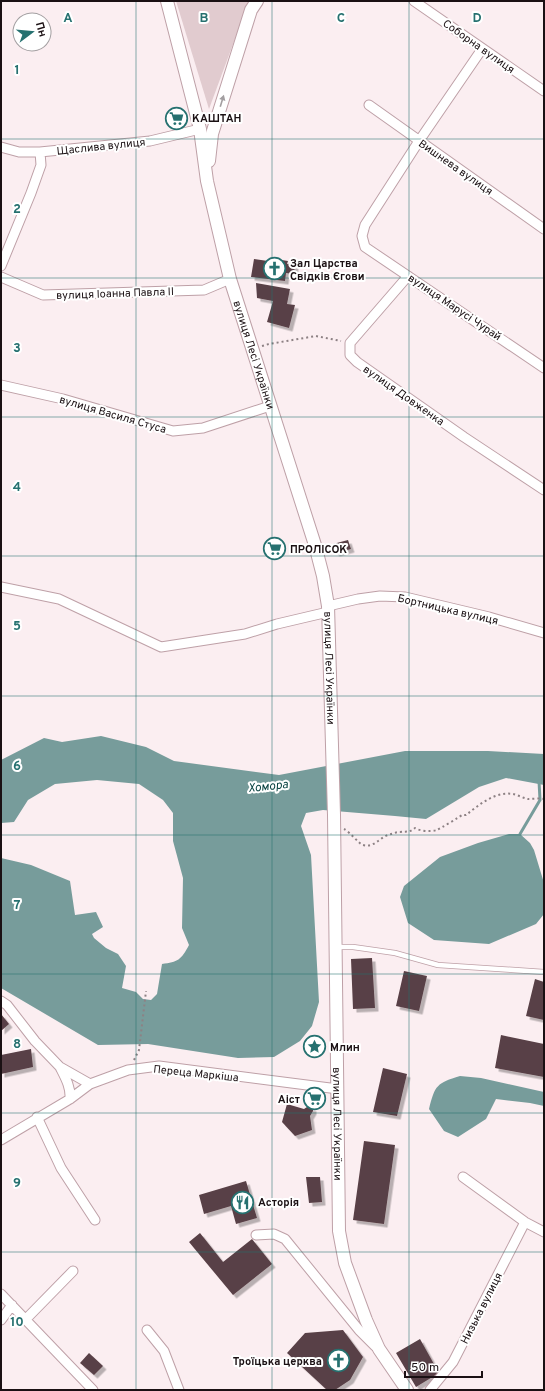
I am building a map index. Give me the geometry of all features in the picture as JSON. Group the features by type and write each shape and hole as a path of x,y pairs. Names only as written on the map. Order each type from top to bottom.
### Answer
{"main road":[{"name":"вулиця Лесі Українки","path":"167,1 200,129 207,181 230,279 315,545 323,576 328,609 333,753 339,1231 345,1263 366,1320 379,1350 407,1390"},
{"path":"207,181 212,134 251,10 257,1"}],"street":[{"name":"Соборна вулиця","path":"414,1 544,91"},
{"path":"419,141 482,49"},
{"name":"Вишнева вулиця","path":"369,105 544,229"},
{"name":"Щаслива вулиця","path":"1,147 20,152 54,151 150,141 200,129"},
{"name":"вулиця Марусі Чурай","path":"419,141 365,226 362,236 365,247 544,368"},
{"path":"1,266 41,165 54,151"},
{"path":"40,152 41,165"},
{"path":"350,343 408,276"},
{"name":"вулиця Іоанна Павла II","path":"1,277 43,295 204,290 230,279"},
{"name":"вулиця Довженка","path":"350,343 350,355 357,362 464,437 544,490"},
{"name":"вулиця Василя Стуса","path":"1,385 63,399 173,431 203,428 270,406"},
{"name":"Бортницька вулиця","path":"1,587 59,599 161,647 245,634 358,599 380,596 405,597 489,617 544,633"},
{"path":"1,1001 7,1005 36,1041 60,1066 90,1084"},
{"path":"60,1066 68,1083 70,1099"},
{"name":"Переца Маркіша","path":"1,1140 37,1117 70,1099 90,1084 128,1070 159,1066 338,1089"},
{"path":"37,1117 61,1168 95,1220"},
{"path":"464,1177 525,1222 544,1232"},
{"name":"Низька вулиця","path":"430,1390 453,1362 525,1222"},
{"name":"вулиця Лесі Українки","path":"256,1234 274,1234 285,1239 359,1330 379,1350"},
{"path":"26,1319 74,1271"},
{"path":"1,1294 93,1390"},
{"path":"1,1320 12,1305"},
{"path":"147,1330 164,1351 179,1390"}],"lane":[{"path":"336,947 353,947 395,953 438,965 544,972"}],"path":[{"path":"252,349 269,344 316,336 350,343"},
{"path":"334,820 350,832 360,845 364,846 375,844 385,836 402,831 406,833 415,828 418,830 436,830 458,819 462,815 466,815 480,804 485,803 495,796 513,794 527,798 544,799"},
{"path":"139,1050 146,991"}],"shaded area":[{"path":"176,1 249,1 209,109"}],"water":[{"name":"Хомора","path":"101,736 146,747 174,761 279,775 405,751 488,751 544,754 544,785 506,778 479,787 426,819 323,810 306,813 301,826 311,855 319,1002 312,1026 300,1041 274,1057 238,1058 148,1044 98,1045 1,988 1,858 31,865 70,881 75,915 96,912 103,927 92,934 94,938 106,948 118,954 126,966 122,988 136,992 143,999 151,1000 157,994 162,964 175,961 181,957 189,945 182,928 183,878 173,841 173,813 163,800 139,784 97,780 55,784 28,800 14,822 1,823 1,760 44,738 62,742"},
{"path":"509,834 520,834 530,843 534,850 544,883 544,914 536,924 489,944 434,940 408,923 400,897 404,886 440,857 478,843"},
{"path":"460,1076 481,1078 544,1092 544,1106 496,1099 486,1119 458,1137 444,1131 429,1109 433,1095 438,1086 446,1081"}],"building":[{"name":"Зал Царства Свідків Єгови","path":"254,259 275,262 275,259 288,261 287,264 295,265 294,274 286,273 285,281 251,277"},
{"path":"256,283 290,289 287,304 295,305 289,328 267,322 273,301 257,298"},
{"path":"348,540 351,549 336,553 333,544"},
{"path":"372,958 375,1008 353,1009 351,959"},
{"path":"404,971 427,976 419,1011 396,1006"},
{"path":"535,979 544,982 544,1020 526,1016"},
{"path":"1,1014 9,1024 1,1031"},
{"path":"501,1035 544,1044 544,1077 495,1068"},
{"path":"31,1049 33,1067 1,1074 1,1055"},
{"path":"383,1068 407,1074 397,1116 373,1112"},
{"path":"287,1104 304,1109 307,1107 313,1108 310,1116 312,1130 295,1136 282,1122"},
{"path":"364,1141 395,1145 384,1224 353,1220"},
{"path":"306,1177 320,1177 322,1202 309,1203"},
{"path":"246,1181 257,1218 236,1224 231,1206 204,1214 199,1195"},
{"path":"200,1233 223,1262 252,1239 272,1264 233,1295 189,1242"},
{"path":"343,1330 363,1357 350,1380 335,1390 327,1390 287,1353 305,1333"},
{"path":"420,1339 439,1373 416,1387 396,1353"},
{"path":"89,1353 103,1366 94,1375 80,1363"}],"waterway":[{"path":"520,834 540,800 539,781"}],"place":[{"name":"КАШТАН","path":"177,118"},
{"name":"Зал Царства Свідків Єгови","path":"274,269"},
{"name":"ПРОЛІСОК","path":"275,549"},
{"name":"Млин","path":"315,1047"},
{"name":"Аіст","path":"315,1099"},
{"name":"Асторія","path":"242,1202"},
{"name":"Троїцька церква","path":"338,1361"}]}
